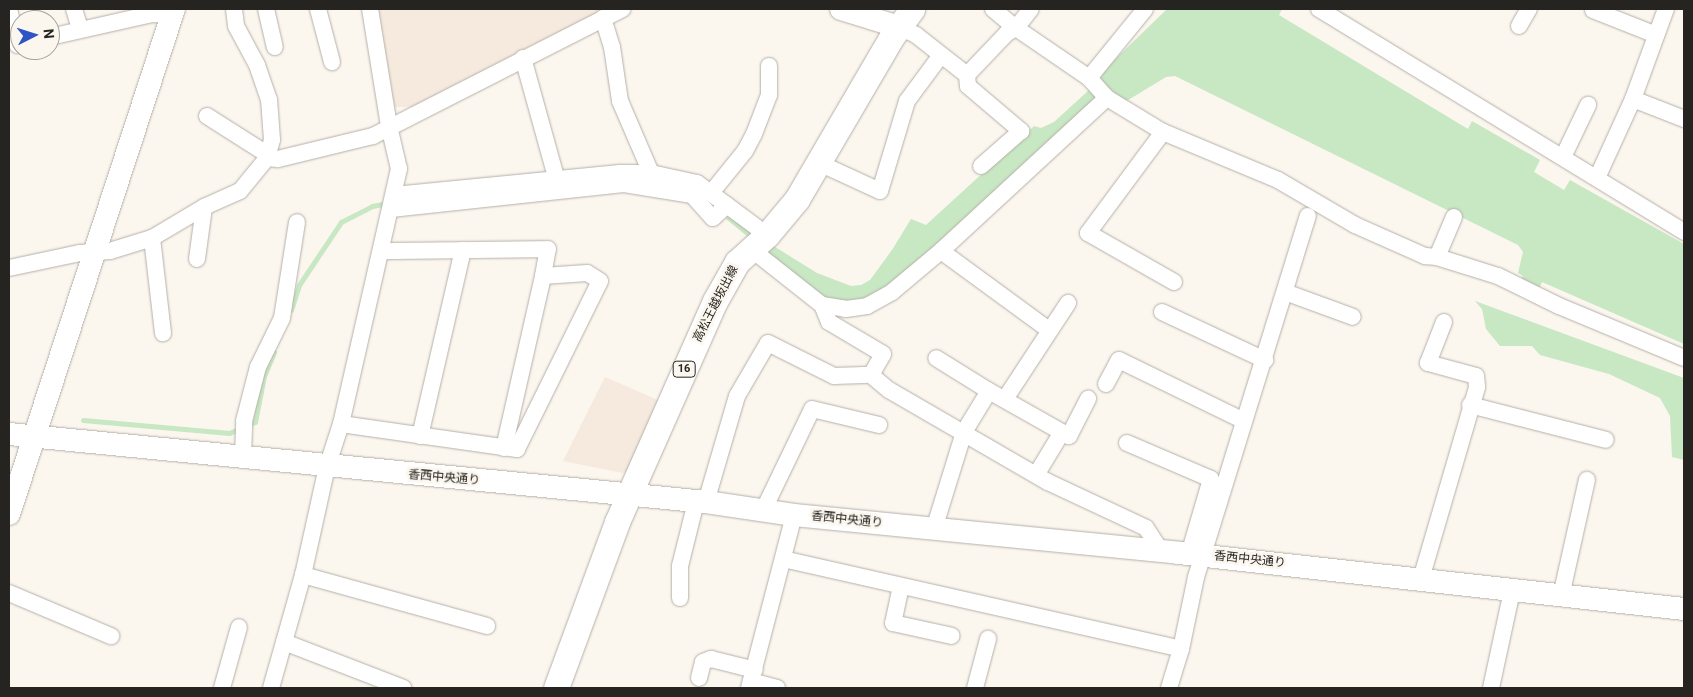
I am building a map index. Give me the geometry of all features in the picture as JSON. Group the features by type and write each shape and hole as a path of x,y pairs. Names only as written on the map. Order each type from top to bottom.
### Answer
{"main road":[{"name":"高松王越坂出線","path":"556,688 617,522 716,301 737,262 759,242 798,199 905,18"}],"street":[{"path":"74,9 80,29"},
{"path":"9,268 80,253 94,254 152,238 204,207 240,191 267,158 272,140 269,99 257,65 236,26 237,9"},
{"path":"266,9 275,47"},
{"path":"318,9 332,62"},
{"path":"272,688 303,575 327,467 341,424 382,251 399,169 388,126 370,9"},
{"path":"267,158 278,159 373,136 388,126 622,9"},
{"path":"841,9 905,18 916,35 967,76 968,86 1021,131 981,166"},
{"path":"992,9 1091,81 1106,98 1163,132 1278,180 1355,225 1425,256 1437,257 1498,276 1551,302 1684,358"},
{"path":"967,76 1007,33 1016,28 1031,9"},
{"path":"1091,81 1145,9"},
{"path":"1319,9 1684,232"},
{"path":"1519,26 1529,9"},
{"path":"1597,178 1632,99 1665,9"},
{"path":"1593,10 1656,35"},
{"path":"9,514 173,12 152,14 60,34"},
{"path":"603,18 612,47 620,101 650,174"},
{"path":"819,163 880,191 907,100 941,55"},
{"path":"523,58 558,184"},
{"path":"711,192 745,151 754,134 769,95 769,66"},
{"path":"822,305 846,309 867,306 892,292 941,251 1106,98"},
{"path":"1632,99 1684,119"},
{"path":"1563,157 1588,105"},
{"path":"207,116 265,152 267,158"},
{"path":"1163,132 1088,233 1174,282"},
{"path":"392,202 650,174 691,188 711,192 723,210 759,242 822,305 829,322 884,354 871,375"},
{"path":"558,184 624,184 691,188"},
{"path":"691,188 713,218 723,210"},
{"path":"197,260 204,207"},
{"path":"1196,555 1265,360 1308,216"},
{"path":"1437,257 1454,217"},
{"path":"243,457 244,427 258,367 282,318 297,222"},
{"path":"152,238 163,333"},
{"path":"420,436 463,250"},
{"path":"382,251 548,250 504,448"},
{"path":"941,251 1050,330"},
{"path":"341,424 504,448 517,448 600,281 587,273 543,276"},
{"path":"1285,292 1353,317"},
{"path":"1005,399 1068,303"},
{"path":"1162,312 1265,360"},
{"path":"1421,579 1477,386 1476,376 1428,362 1444,322"},
{"path":"680,598 680,566 737,396 768,343 834,376 871,375 889,390 1036,475 1146,528 1161,551"},
{"path":"936,358 1069,436 1088,399"},
{"path":"1106,384 1120,360 1244,421"},
{"path":"934,529 964,432 990,391"},
{"path":"1470,405 1606,440"},
{"path":"763,511 812,409 879,425"},
{"path":"1036,475 1062,432"},
{"name":"香西中央通り","path":"9,434 327,467 701,502 794,515 1161,551 1684,609"},
{"path":"1127,444 1211,479 1196,555 1196,577 1182,649 1169,688"},
{"path":"1561,596 1587,480"},
{"path":"752,680 794,515"},
{"path":"783,560 1182,649"},
{"path":"303,575 487,626"},
{"path":"901,586 893,624 952,636"},
{"path":"1491,688 1512,590"},
{"path":"9,593 111,636"},
{"path":"222,688 239,627"},
{"path":"975,688 988,640"},
{"path":"284,642 403,688"},
{"path":"699,678 703,662 711,659 752,680 777,688"}],"shaded area":[{"path":"377,9 607,9 413,107 393,107"},
{"path":"1167,9 1282,9 1279,15 1468,129 1472,121 1540,160 1534,172 1564,190 1570,180 1684,244 1684,344 1542,282 1538,291 1519,282 1523,276 1518,273 1523,252 1518,245 1175,76 1166,77 1125,102 1094,102 894,282 881,292 855,302 825,300 726,219 732,212 772,245 817,273 851,286 861,285 870,280 892,250 911,219 926,225 1034,126 1041,128 1054,122 1100,80 1104,70"},
{"path":"1475,301 1684,378 1684,460 1672,457 1670,416 1660,398 1609,374 1540,355 1532,346 1500,346 1486,329 1482,309"},
{"path":"605,377 660,401 630,469 623,473 563,461"}],"waterway":[{"path":"291,310 299,285 341,222 372,206 388,203"},
{"path":"83,420 229,433 255,422 264,376 274,352"}]}
